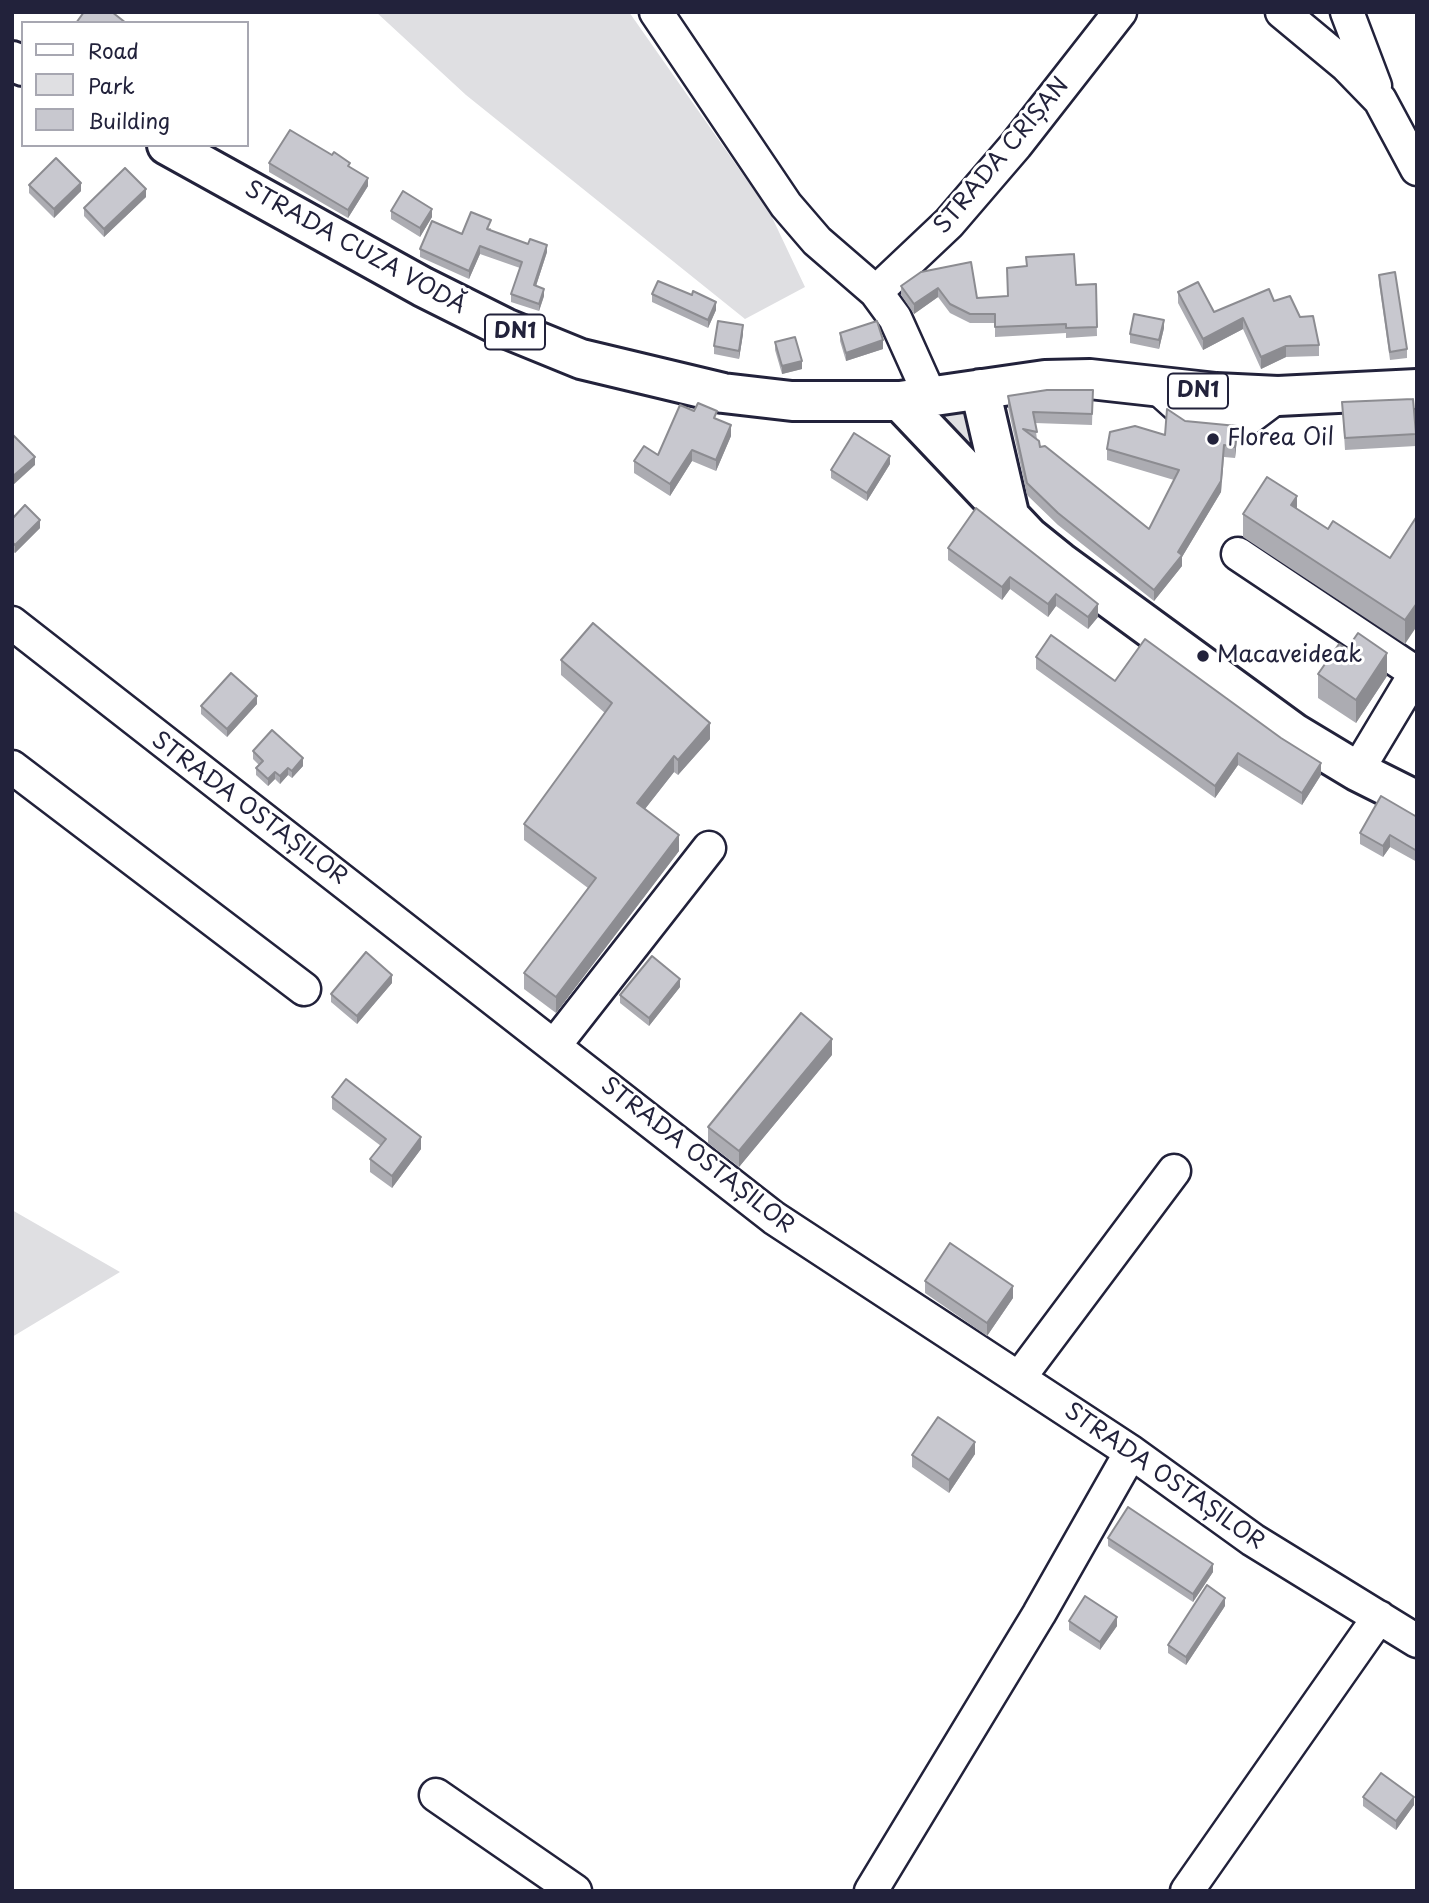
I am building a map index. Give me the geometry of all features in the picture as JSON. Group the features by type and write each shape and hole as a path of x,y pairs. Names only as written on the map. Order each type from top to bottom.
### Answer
{"main road":[{"name":"STRADA CUZA VODĂ","path":"171,147 423,287 505,328 581,359 723,393 792,401 916,399 1045,380 1090,379 1278,396 1417,389"},
{"path":"981,389 1009,514"},
{"path":"916,399 1029,537 1059,562 1294,733 1357,771 1417,801"}],"street":[{"path":"656,12 786,205 817,241 876,292 910,346 916,399"},
{"name":"STRADA CRIȘAN","path":"876,292 949,223 1016,145 1120,12"},
{"path":"1282,12 1347,66 1380,100"},
{"path":"1347,12 1380,100 1417,169"},
{"path":"1238,554 1416,672 1357,771"},
{"name":"STRADA OSTAȘILOR","path":"12,624 774,1218 1131,1452 1253,1540 1417,1640"},
{"path":"12,767 304,989"},
{"path":"554,1045 709,848"},
{"path":"1019,1378 1174,1171"},
{"path":"871,1891 1039,1614 1131,1452"},
{"path":"1187,1891 1379,1617"},
{"path":"436,1795 575,1891"}],"green space":[{"path":"376,12 629,12 770,213 805,287 745,319 466,95"},
{"path":"963,403 979,448 974,453 941,410"},
{"path":"12,1210 120,1272 12,1337"}],"building":[{"path":"84,12 112,12 123,21 77,21"},
{"path":"290,130 332,155 334,152 350,163 348,166 368,178 348,210 269,163"},
{"path":"56,158 81,183 54,209 29,185"},
{"path":"125,168 146,189 104,229 84,208"},
{"path":"403,191 432,209 420,228 391,211"},
{"path":"471,212 491,220 487,229 528,244 530,239 547,245 534,285 544,289 539,304 511,294 522,262 480,246 469,271 420,249 432,221 462,234"},
{"path":"1074,254 1076,285 1096,284 1097,327 1066,328 1066,324 995,327 995,314 970,314 950,304 938,288 914,304 901,286 921,272 971,262 977,298 1008,296 1007,268 1027,266 1026,257"},
{"path":"1395,272 1407,349 1390,352 1379,275"},
{"path":"658,281 692,295 693,291 716,302 708,320 652,294"},
{"path":"1198,282 1214,312 1269,289 1274,301 1290,296 1300,317 1313,316 1319,345 1286,346 1261,357 1243,318 1203,339 1178,292"},
{"path":"1134,314 1164,320 1159,340 1130,334"},
{"path":"718,321 743,325 739,351 714,346"},
{"path":"877,321 883,340 846,353 840,333"},
{"path":"795,337 802,361 782,366 775,342"},
{"path":"1047,390 1093,390 1092,414 1033,412 1037,432 1023,429 1039,441 1040,447 1045,446 1149,529 1179,470 1107,449 1110,432 1135,426 1165,435 1167,409 1185,421 1237,426 1235,447 1224,445 1221,481 1178,552 1182,555 1154,590 1058,513 1027,483 1008,396"},
{"path":"1413,399 1416,434 1345,438 1342,402"},
{"path":"698,403 717,411 714,418 731,425 716,460 692,450 670,484 634,461 644,446 658,455 680,405 694,411"},
{"path":"854,433 890,456 867,493 831,470"},
{"path":"12,434 35,457 12,477"},
{"path":"1267,477 1297,496 1291,505 1328,529 1333,521 1390,558 1417,516 1417,603 1405,620 1243,514"},
{"path":"25,505 40,520 15,545 12,542 12,519"},
{"path":"976,508 1098,604 1088,617 1056,594 1048,604 1010,577 1002,587 948,548"},
{"path":"593,623 710,723 678,760 674,756 637,803 679,835 556,997 524,973 596,878 524,824 612,703 561,660"},
{"path":"1358,633 1387,653 1356,700 1318,674 1339,644 1347,649"},
{"path":"1051,635 1115,681 1145,639 1281,738 1321,763 1302,793 1238,753 1215,786 1036,657"},
{"path":"231,673 257,696 227,729 201,706"},
{"path":"272,730 303,758 292,771 288,768 280,776 275,772 268,779 256,768 263,761 253,751"},
{"path":"1381,796 1417,817 1417,851 1390,835 1383,846 1360,833"},
{"path":"366,952 392,975 357,1016 331,994"},
{"path":"652,956 680,979 649,1018 620,995"},
{"path":"801,1013 832,1039 739,1151 708,1127"},
{"path":"346,1079 421,1137 392,1176 370,1159 386,1139 332,1097"},
{"path":"950,1243 1013,1286 987,1323 925,1281"},
{"path":"938,1417 975,1442 949,1480 912,1455"},
{"path":"1128,1507 1213,1564 1193,1594 1108,1538"},
{"path":"1207,1585 1225,1598 1186,1657 1168,1645"},
{"path":"1085,1596 1117,1617 1100,1642 1069,1621"},
{"path":"1381,1773 1414,1797 1396,1821 1363,1797"}],"place":[{"name":"Florea Oil","path":"1213,439"},
{"name":"Macaveideak","path":"1203,656"}]}
